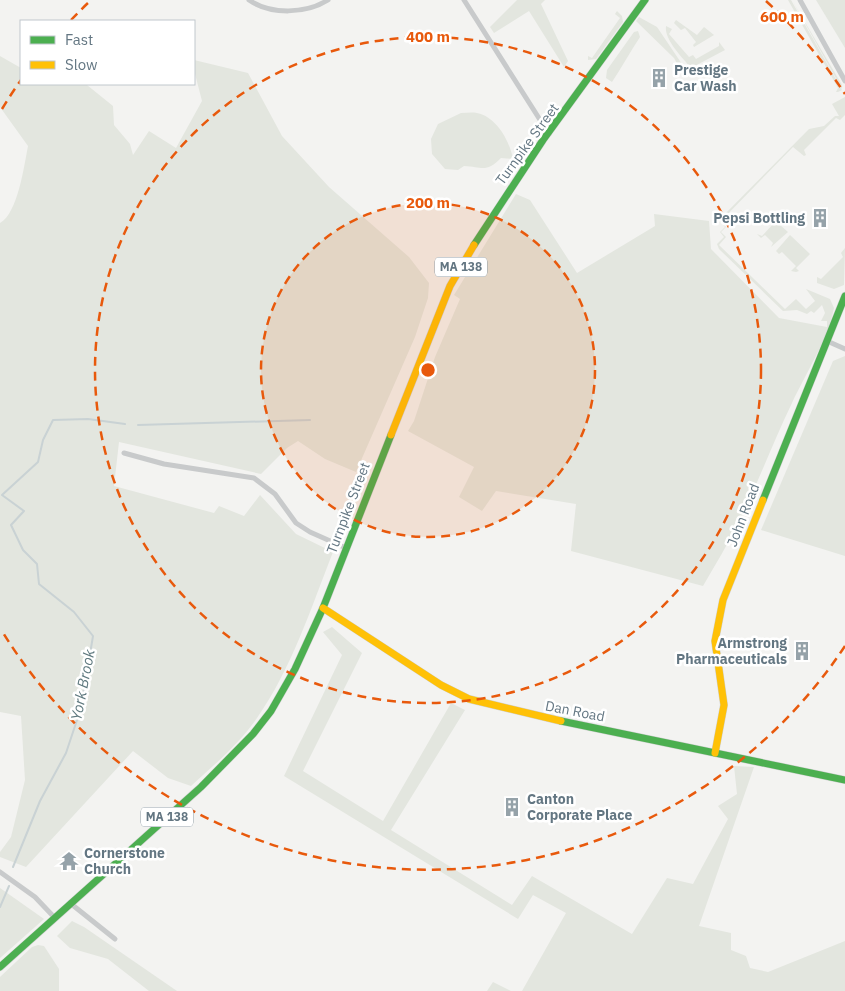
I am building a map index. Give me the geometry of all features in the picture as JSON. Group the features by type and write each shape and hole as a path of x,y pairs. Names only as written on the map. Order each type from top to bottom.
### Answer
{"main road":[{"name":"Turnpike Street","path":"0,967 201,787 254,734 281,694 323,608 450,286 477,238 645,0"},
{"name":"John Road","path":"715,753 722,726 724,705 715,641 723,600 845,296"},
{"name":"Dan Road","path":"323,608 441,685 469,699 554,720 845,780"}],"street":[{"path":"249,0 282,11 302,10 328,0"},
{"path":"464,0 549,134"},
{"path":"800,0 845,81"},
{"path":"827,341 845,349"},
{"path":"124,453 164,464 254,478 276,494 296,523 310,532 346,548"},
{"path":"0,872 35,897 54,918"},
{"path":"70,903 83,916 115,939"}],"shaded area":[{"path":"517,0 545,0 541,4 568,61 564,67 529,11 494,33 490,27"},
{"path":"788,0 791,0 842,90 836,92 838,88"},
{"path":"792,0 842,85 842,89"},
{"path":"816,0 845,0 845,48"},
{"path":"617,11 622,16 623,22 596,59 588,60 588,56 592,58 620,18 615,14"},
{"path":"639,17 657,27 688,73 684,76 674,58 636,21"},
{"path":"676,20 697,35 704,27 714,35 694,47 693,45 696,42 685,28 681,30 674,23"},
{"path":"666,26 672,29 669,34 689,57 693,55 696,59 719,46 719,42 725,50 691,68 671,43"},
{"path":"638,31 640,37 612,82 606,78 607,70 634,32"},
{"path":"0,56 20,67 20,85 87,85 113,106 114,125 130,144 133,155 149,131 176,148 202,101 195,74 195,60 248,73 282,136 329,187 409,257 429,283 428,298 415,337 356,472 325,459 298,441 287,448 261,474 119,442 114,486 214,513 219,506 244,516 260,495 296,534 333,552 300,637 281,679 250,728 234,745 191,786 168,778 133,751 26,867 0,857 0,852 11,837 25,780 21,716 0,712 0,223 6,218 16,200 28,146 0,107"},
{"path":"845,97 845,115 840,120 836,118 804,150 806,155 804,156 793,147 721,221 726,227 721,232 726,237 719,245 785,309 796,299 806,309 815,301 806,289 830,299 834,308 821,345 785,418 746,507 703,586 571,551 576,504 496,491 482,511 459,497 474,467 408,431 414,421 435,357 460,299 454,295 516,194 530,200 577,273 655,226 654,214 709,221 711,249 779,318 827,327 827,321 821,321 825,313 822,305 814,313 811,311 807,314 797,310 783,311 719,249 717,244 724,237 720,232 725,227 719,220 809,129 824,126 835,116 839,116 832,104"},
{"path":"461,113 477,113 491,119 506,138 513,159 501,158 492,166 484,168 464,166 458,170 445,169 432,154 431,139 438,124"},
{"path":"772,218 788,232 771,247 773,243 765,235 761,238 757,234 762,236 774,223"},
{"path":"790,235 810,254 796,268 799,271 796,272 791,271 796,266 782,252 779,254 776,251"},
{"path":"845,248 844,285 834,289 817,283 817,277 821,279 843,257 841,253"},
{"path":"845,356 845,556 761,530 833,361"},
{"path":"332,627 362,653 303,771 383,821 451,703 465,710 391,830 512,905 532,876 632,934 667,878 693,884 728,819 718,806 737,794 734,766 754,767 699,926 731,933 731,950 746,956 750,968 768,972 845,941 845,991 522,991 566,913 533,895 518,919 284,776 342,655 323,632"},
{"path":"0,888 44,919 0,958"},
{"path":"72,921 84,927 177,991 149,991 108,959 70,948 57,936"},
{"path":"44,946 59,969 59,991 0,991 0,977 32,947"},
{"path":"493,982 511,991 487,991"}],"waterway":[{"name":"York Brook","path":"13,867 40,801 66,753 81,708 93,636 74,612 39,584 37,564 23,550 11,525 24,511 2,495 38,462 43,440 53,420 88,419 125,424"},
{"name":"York Brook","path":"138,425 310,420"},
{"name":"York Brook","path":"0,907 9,886"}],"traffic: fast":[{"path":"474,245 543,140 645,0"},
{"path":"763,500 845,296"},
{"path":"0,967 201,787 253,734 271,711 295,669 323,608 391,435"},
{"path":"561,721 845,780"}],"traffic: slow":[{"path":"391,435 450,286 474,245"},
{"path":"715,753 724,705 715,641 723,600 763,500"},
{"path":"323,608 441,685 469,699 561,721"}],"place":[{"name":"Prestige Car Wash","path":"659,78"},
{"name":"Pepsi Bottling","path":"820,218"},
{"name":"Armstrong Pharmaceuticals","path":"802,651"},
{"name":"Canton Corporate Place","path":"512,807"},
{"name":"Cornerstone Church","path":"69,861"}]}
